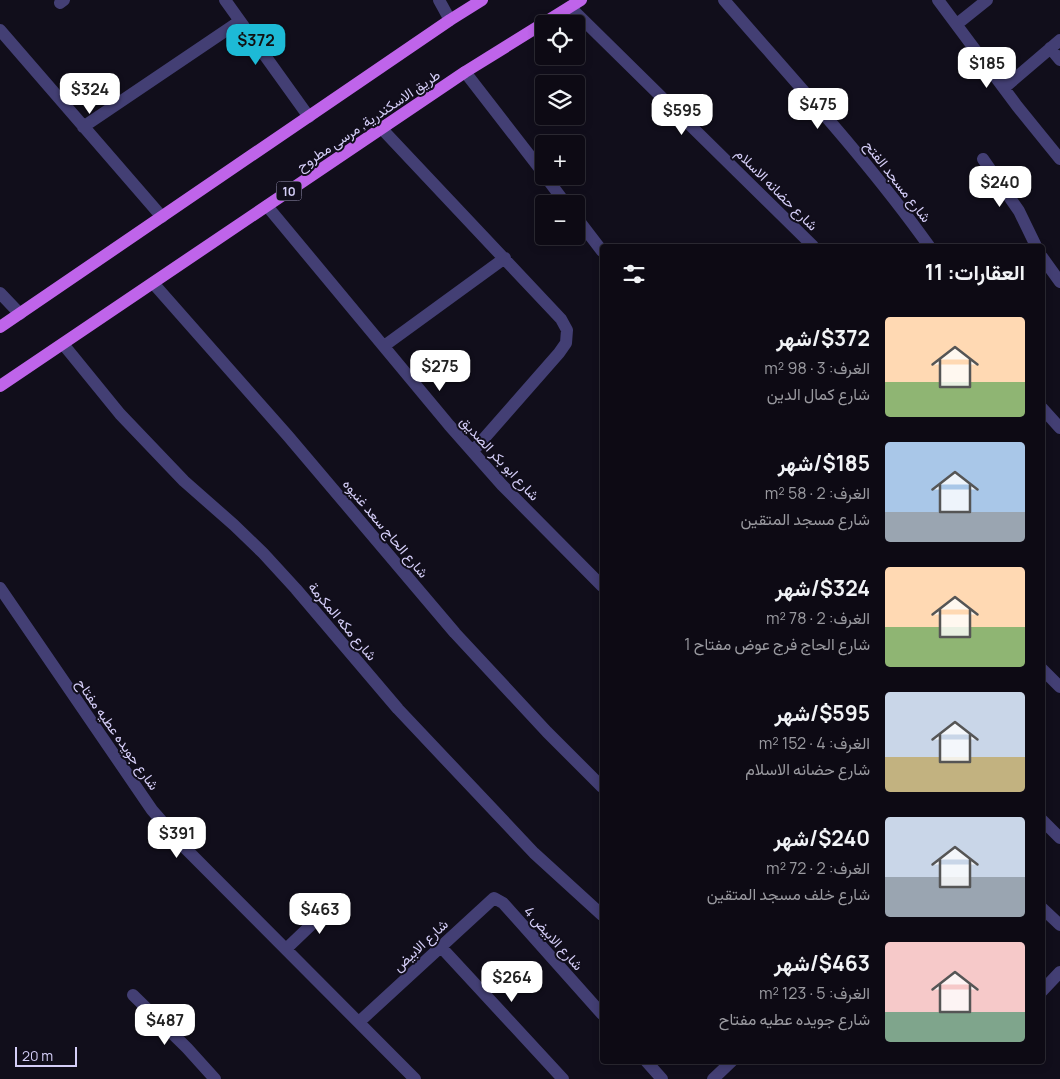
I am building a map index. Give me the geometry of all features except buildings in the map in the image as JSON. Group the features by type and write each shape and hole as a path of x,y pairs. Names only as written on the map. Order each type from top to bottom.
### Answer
{"main road":[{"path":"0,327 482,0"},
{"name":"طريق الاسكندرية, مرسى مطروح","path":"0,386 465,72 581,0"}],"street":[{"path":"225,0 309,117"},
{"path":"439,0 450,20"},
{"name":"شارع مسجد الفتح","path":"724,0 816,108 849,143 927,244"},
{"path":"938,0 1060,159"},
{"path":"957,24 987,0"},
{"name":"شارع حضانه الاسلام","path":"570,7 811,244"},
{"path":"83,127 240,21"},
{"path":"0,30 162,217"},
{"path":"1004,88 1055,44 1060,60"},
{"path":"465,72 535,163"},
{"path":"382,129 505,258 561,319 567,330 566,343 472,451"},
{"path":"983,159 1019,212 1035,244"},
{"path":"552,185 559,195"},
{"name":"شارع ابو بكر الصديق","path":"267,206 472,451 502,485 600,584"},
{"path":"585,229 600,248"},
{"path":"384,346 505,258"},
{"path":"1045,261 1060,282"},
{"name":"شارع الحاج سعد غنيوه","path":"153,283 288,436 455,633 547,732 600,785"},
{"path":"0,293 20,314"},
{"name":"شارع مكه المكرمة","path":"63,344 120,414 184,482 234,525 296,589 398,709 527,846 600,913"},
{"path":"1045,411 1060,428"},
{"name":"شارع جويده عطيه مفتاح","path":"0,588 152,810 186,849 415,1079"},
{"path":"1045,672 1060,687"},
{"path":"1045,823 1060,838"},
{"name":"شارع الابيض","path":"359,1022 489,901 494,898 503,903"},
{"path":"286,949 335,902"},
{"name":"شارع الابيض 4","path":"503,903 600,1012"},
{"path":"1045,911 1060,925"},
{"path":"440,946 563,1079"},
{"path":"1045,987 1060,972"},
{"path":"133,995 187,1048 215,1079"},
{"path":"649,1064 662,1079"},
{"path":"713,1079 729,1064"}]}
